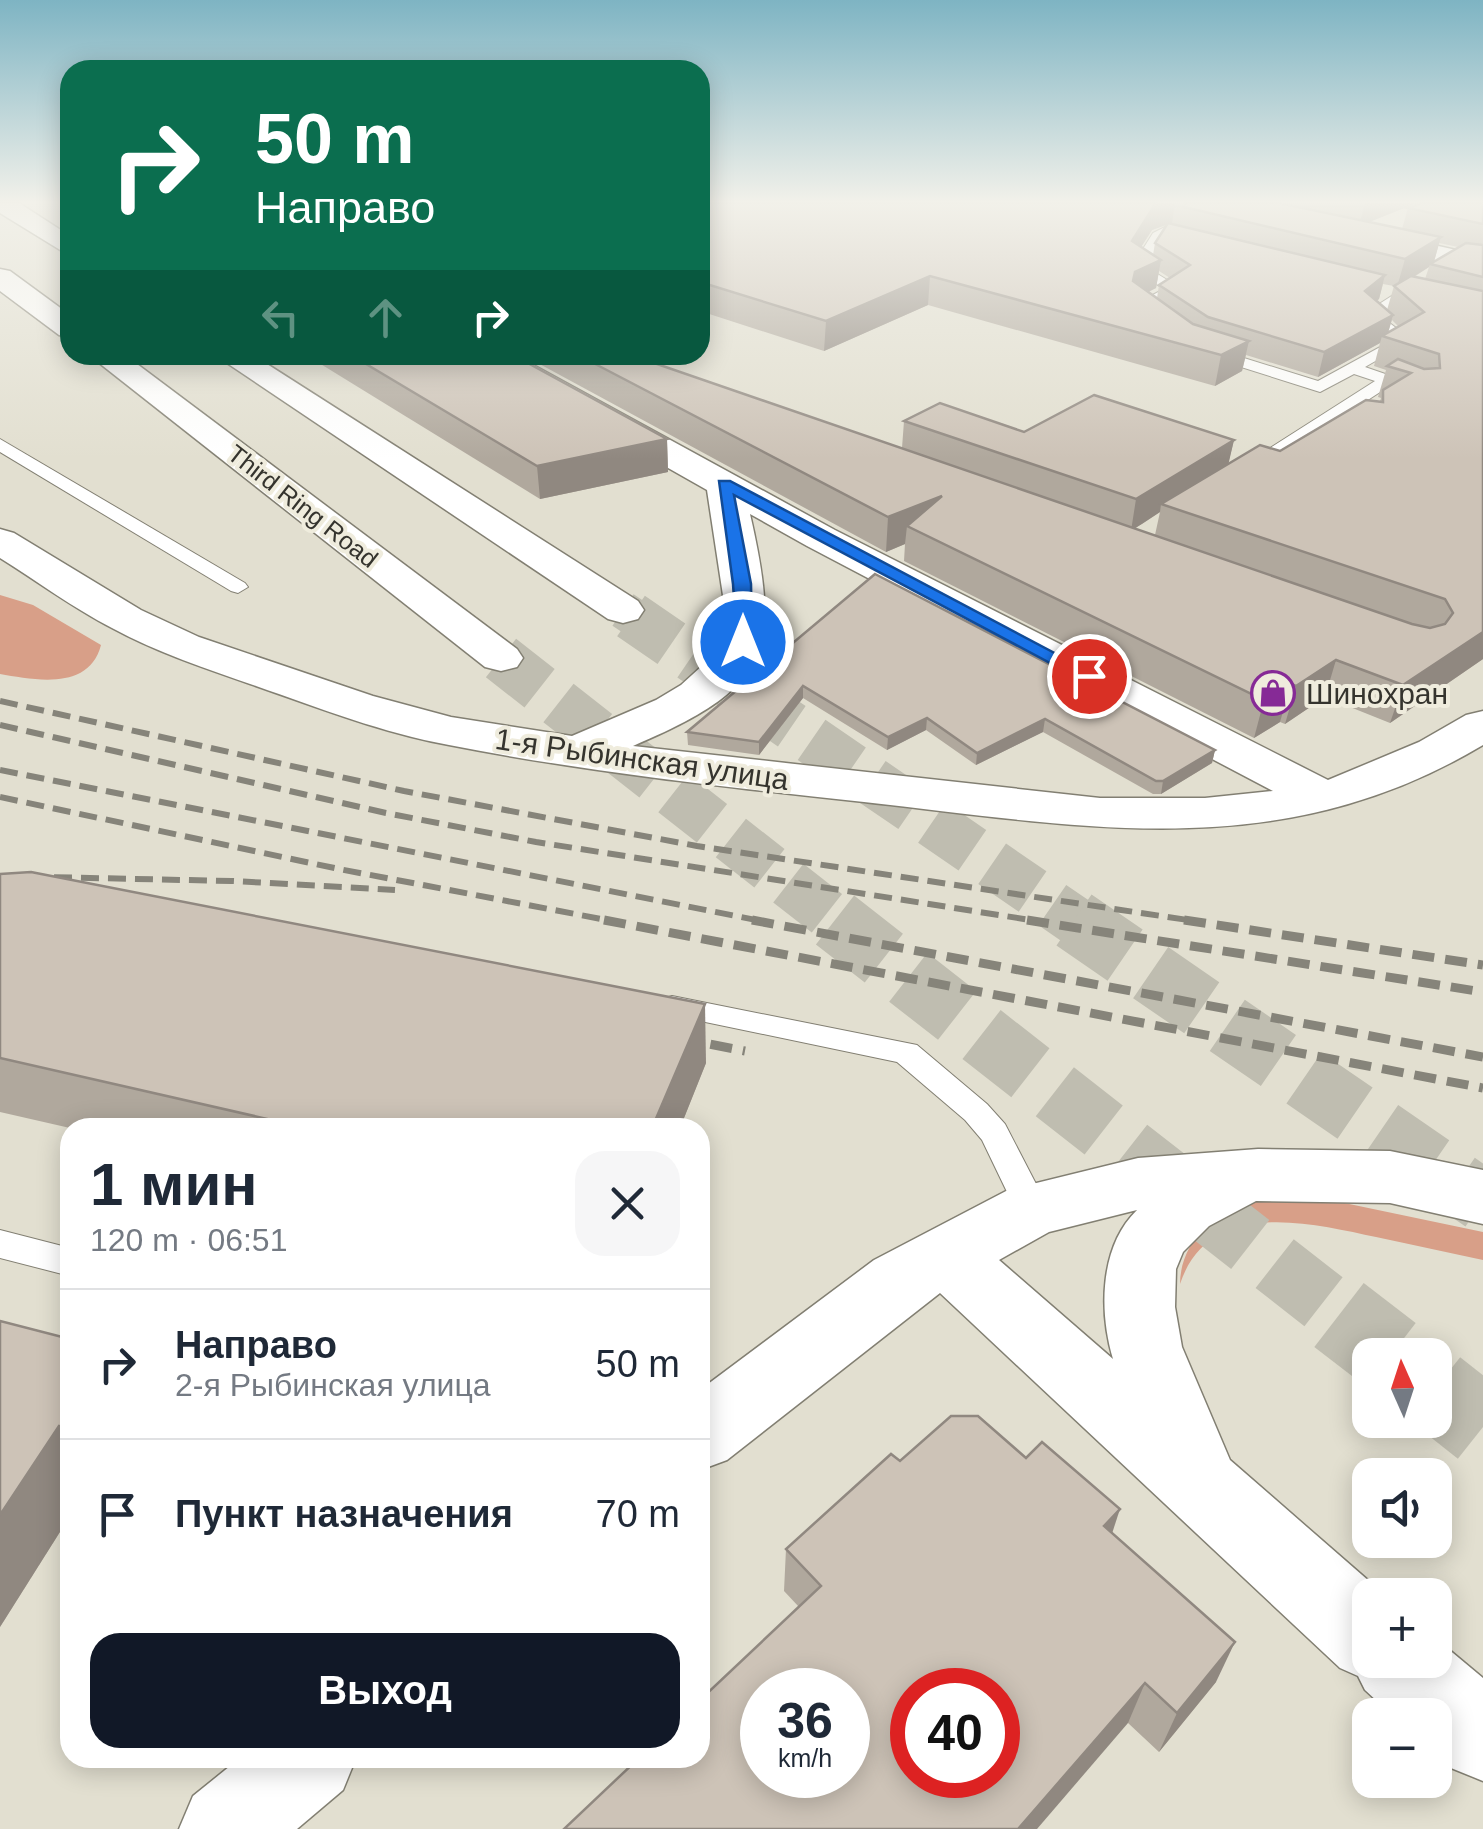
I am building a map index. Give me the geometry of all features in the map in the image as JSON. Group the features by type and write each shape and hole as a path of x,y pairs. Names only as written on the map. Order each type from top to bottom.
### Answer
{"street":[{"path":"15,288 60,322"},
{"name":"Third Ring Road","path":"118,365 501,658"},
{"path":"253,365 622,610"},
{"path":"513,365 821,538 1324,798"},
{"path":"573,752 622,734 684,702 721,674 738,655 745,626 744,605 725,484"},
{"name":"1-я Рыбинская улица","path":"0,541 126,620 242,668 447,731 573,752 1100,812 1220,813 1278,808 1373,784 1435,756 1483,724"},
{"path":"1204,1491 1150,1372 1138,1308 1144,1252 1160,1226 1196,1196 1258,1174"},
{"path":"710,1427 899,1282 1032,1209 1138,1184 1258,1174 1390,1177 1483,1197"},
{"path":"944,1254 1352,1622"},
{"path":"1416,1678 1483,1736"},
{"path":"226,1829 299,1768"}],"lane":[{"path":"1166,328 1137,307 1174,288"},
{"path":"1195,348 1320,387 1404,340 1368,316 1426,288"},
{"path":"1382,292 1409,299"},
{"path":"1235,478 1397,383 1352,368"},
{"path":"0,444 238,586"},
{"path":"634,999 906,1053 976,1112 994,1133 1032,1209"},
{"path":"0,1244 60,1259"}],"shaded area":[{"path":"0,595 33,605 101,645 95,660 85,670 59,679 0,674"},
{"path":"1311,1196 1483,1232 1483,1260 1322,1226 1264,1223 1237,1227 1214,1238 1194,1256 1180,1284 1193,1242 1226,1211 1261,1200"}],"building":[{"path":"721,288 901,288 826,321"},
{"path":"976,288 1143,288 1193,324 1249,341 1221,355"},
{"path":"1164,288 1368,288 1365,291 1393,315 1324,352 1208,317"},
{"path":"1397,288 1483,291 1483,632 1403,685 1336,660 1296,686 1291,684 1264,700 907,526 942,496 888,517 597,365 660,365 1430,628 1445,624 1453,613 1445,599 1161,504 1260,445 1280,451 1366,400 1383,402 1383,390 1411,373 1387,366 1398,359 1424,369 1440,368 1439,354 1382,336 1424,312"},
{"path":"368,365 531,365 667,439 537,466"},
{"path":"1094,395 1234,440 1136,499 904,421 940,403 1024,432"},
{"path":"875,574 1215,750 1163,781 1156,781 1045,719 977,753 927,718 888,737 803,686 759,742 687,732"},
{"path":"31,872 705,1004 656,1118 263,1118 0,1058 0,874"},
{"path":"0,1321 60,1336 60,1426 0,1515"},
{"path":"951,1416 978,1416 1026,1458 1042,1442 1120,1509 1104,1526 1235,1642 1177,1713 1145,1683 1018,1829 564,1829 628,1768 710,1768 710,1691 821,1586 786,1549 891,1454 900,1461"}],"tunnel":[{"path":"623,610 635,618"},
{"path":"631,616 1077,922"},
{"path":"501,658 838,922"},
{"path":"835,920 1343,1317"},
{"path":"1074,920 1483,1201"},
{"path":"1339,1315 1369,1338"},
{"path":"1452,1402 1483,1427"}],"railway":[{"path":"0,701 404,791 697,846 1201,922"},
{"path":"0,725 386,813 536,842 1043,922"},
{"path":"0,770 766,922"},
{"path":"0,797 339,869 617,922"},
{"path":"0,876 232,881 395,890"},
{"path":"604,920 1483,1088"},
{"path":"752,920 1483,1057"},
{"path":"1027,920 1483,992"},
{"path":"1184,920 1483,965"},
{"path":"678,1038 745,1051"}],"place":[{"name":"Шинохран","path":"1273,693"}],"route":[{"path":"743,642 742,584 725,484 1089,676"}]}
